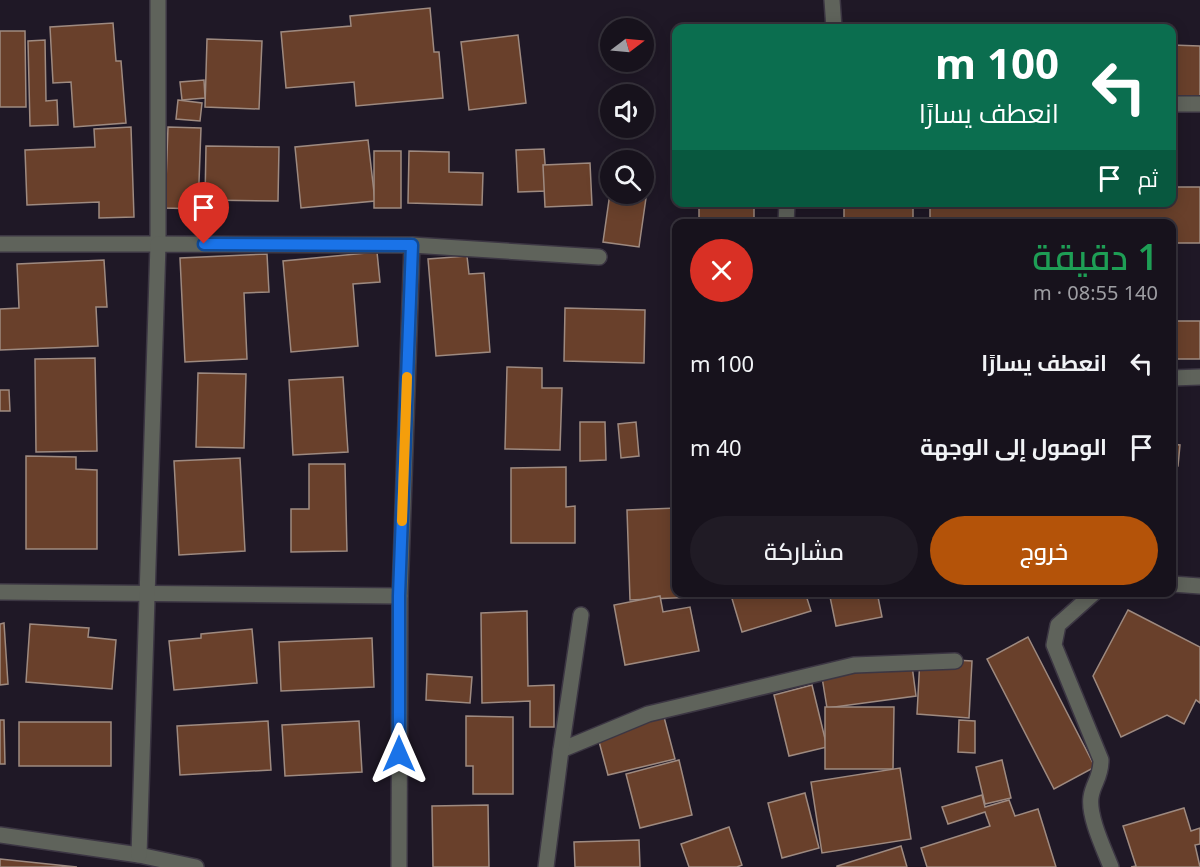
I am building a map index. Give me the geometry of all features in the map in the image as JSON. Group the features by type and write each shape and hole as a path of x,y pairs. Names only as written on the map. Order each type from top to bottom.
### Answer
{"street":[{"path":"139,855 158,244 158,0"},
{"path":"832,0 834,24"},
{"path":"1176,104 1200,104"},
{"path":"0,244 412,245 599,257"},
{"path":"399,867 399,596 412,245"},
{"path":"1176,378 1200,377"},
{"path":"1176,584 1200,585"},
{"path":"0,592 399,596"},
{"path":"1089,597 1058,625 1054,645 1101,760 1101,773 1091,796 1091,809 1111,867"},
{"path":"546,867 581,615"},
{"path":"561,750 648,714 854,665 955,661"},
{"path":"0,835 139,855 196,867"}],"building":[{"path":"430,8 434,52 439,52 443,98 356,106 354,82 286,88 281,32 351,26 350,16"},
{"path":"113,23 116,61 121,61 126,123 74,127 71,82 53,83 50,27"},
{"path":"0,31 25,31 26,107 0,107"},
{"path":"518,35 526,103 469,110 461,42"},
{"path":"207,39 262,41 259,109 205,107"},
{"path":"45,40 46,101 57,100 58,125 30,126 28,41"},
{"path":"1176,45 1200,46 1200,96 1176,96"},
{"path":"204,80 205,98 182,100 180,82"},
{"path":"178,100 202,103 200,121 176,119"},
{"path":"131,127 134,217 99,218 99,202 27,205 25,150 95,147 94,129"},
{"path":"168,127 201,128 198,209 165,208"},
{"path":"368,140 375,201 301,208 295,147"},
{"path":"206,146 279,147 278,201 205,200"},
{"path":"544,149 547,191 518,192 516,150"},
{"path":"374,151 401,151 401,208 374,208"},
{"path":"409,151 449,152 449,172 483,173 482,205 408,203"},
{"path":"590,163 592,205 545,207 543,165"},
{"path":"1176,187 1200,187 1200,243 1176,243 1176,219 930,219 930,207 1176,207"},
{"path":"608,204 645,204 639,247 603,242"},
{"path":"699,207 754,207 754,219 699,219"},
{"path":"844,207 913,207 913,219 844,219"},
{"path":"377,252 380,282 353,284 358,346 291,352 283,261"},
{"path":"267,254 269,292 244,293 247,359 185,362 180,258"},
{"path":"467,256 469,274 484,273 490,352 436,356 428,259"},
{"path":"104,260 107,307 96,307 98,346 0,350 0,309 19,308 17,264"},
{"path":"565,308 645,310 644,363 564,361"},
{"path":"1176,321 1200,321 1200,359 1176,359"},
{"path":"95,358 97,451 36,452 35,359"},
{"path":"507,367 542,368 542,388 562,388 560,450 505,449"},
{"path":"198,373 246,374 244,448 196,447"},
{"path":"343,377 348,452 293,455 289,380"},
{"path":"0,390 9,390 10,411 0,411"},
{"path":"580,422 605,422 606,460 580,461"},
{"path":"636,422 639,456 621,458 618,424"},
{"path":"1176,444 1180,445 1178,466 1176,466"},
{"path":"26,456 76,457 76,469 97,470 97,549 26,549"},
{"path":"240,458 245,551 179,555 174,461"},
{"path":"309,464 345,464 347,551 291,552 291,509 309,509"},
{"path":"566,467 566,507 575,506 575,543 511,543 511,468"},
{"path":"672,508 672,597 694,597 630,600 627,510"},
{"path":"660,596 663,612 690,607 699,651 625,665 614,605"},
{"path":"732,597 807,597 811,611 742,632"},
{"path":"830,597 878,597 882,617 836,626"},
{"path":"1128,610 1200,647 1200,703 1196,700 1184,724 1167,715 1121,737 1093,676"},
{"path":"527,611 528,686 554,685 554,727 530,727 530,701 482,703 481,613"},
{"path":"4,623 8,684 0,685 0,624"},
{"path":"30,624 89,628 88,637 116,640 112,689 26,682"},
{"path":"252,629 257,683 174,690 169,641 201,638 201,634"},
{"path":"1028,637 1095,767 1054,789 987,659"},
{"path":"372,638 374,687 281,691 279,642"},
{"path":"911,658 916,696 827,708 821,671"},
{"path":"920,658 972,661 969,718 917,714"},
{"path":"427,674 472,677 470,703 426,700"},
{"path":"812,685 827,747 789,756 774,695"},
{"path":"825,707 894,707 893,769 825,769"},
{"path":"466,716 513,717 513,794 473,794 473,766 466,766"},
{"path":"664,717 675,759 608,775 597,734"},
{"path":"0,720 4,720 5,764 0,764"},
{"path":"959,720 975,721 975,753 958,752"},
{"path":"268,721 271,770 180,775 177,726"},
{"path":"359,721 362,772 285,776 282,725"},
{"path":"19,722 111,722 111,766 19,766"},
{"path":"679,760 692,815 640,828 626,774"},
{"path":"1002,760 1011,798 985,804 976,767"},
{"path":"900,768 911,839 822,853 811,782"},
{"path":"805,793 819,848 782,858 768,803"},
{"path":"982,795 985,807 1009,800 1015,816 1038,809 1056,867 927,867 921,848 990,826 985,812 948,824 942,807"},
{"path":"488,805 489,867 433,867 432,806"},
{"path":"1184,808 1191,831 1200,828 1200,844 1195,845 1200,867 1131,867 1136,866 1123,826"},
{"path":"729,827 742,865 737,867 689,867 681,844"},
{"path":"639,840 640,867 575,867 574,842"},
{"path":"901,846 907,867 837,867 837,866"},
{"path":"0,859 77,867 0,867"}],"slow traffic":[{"path":"402,521 407,377"}],"route":[{"path":"204,244 412,245 399,596 399,754"}]}
